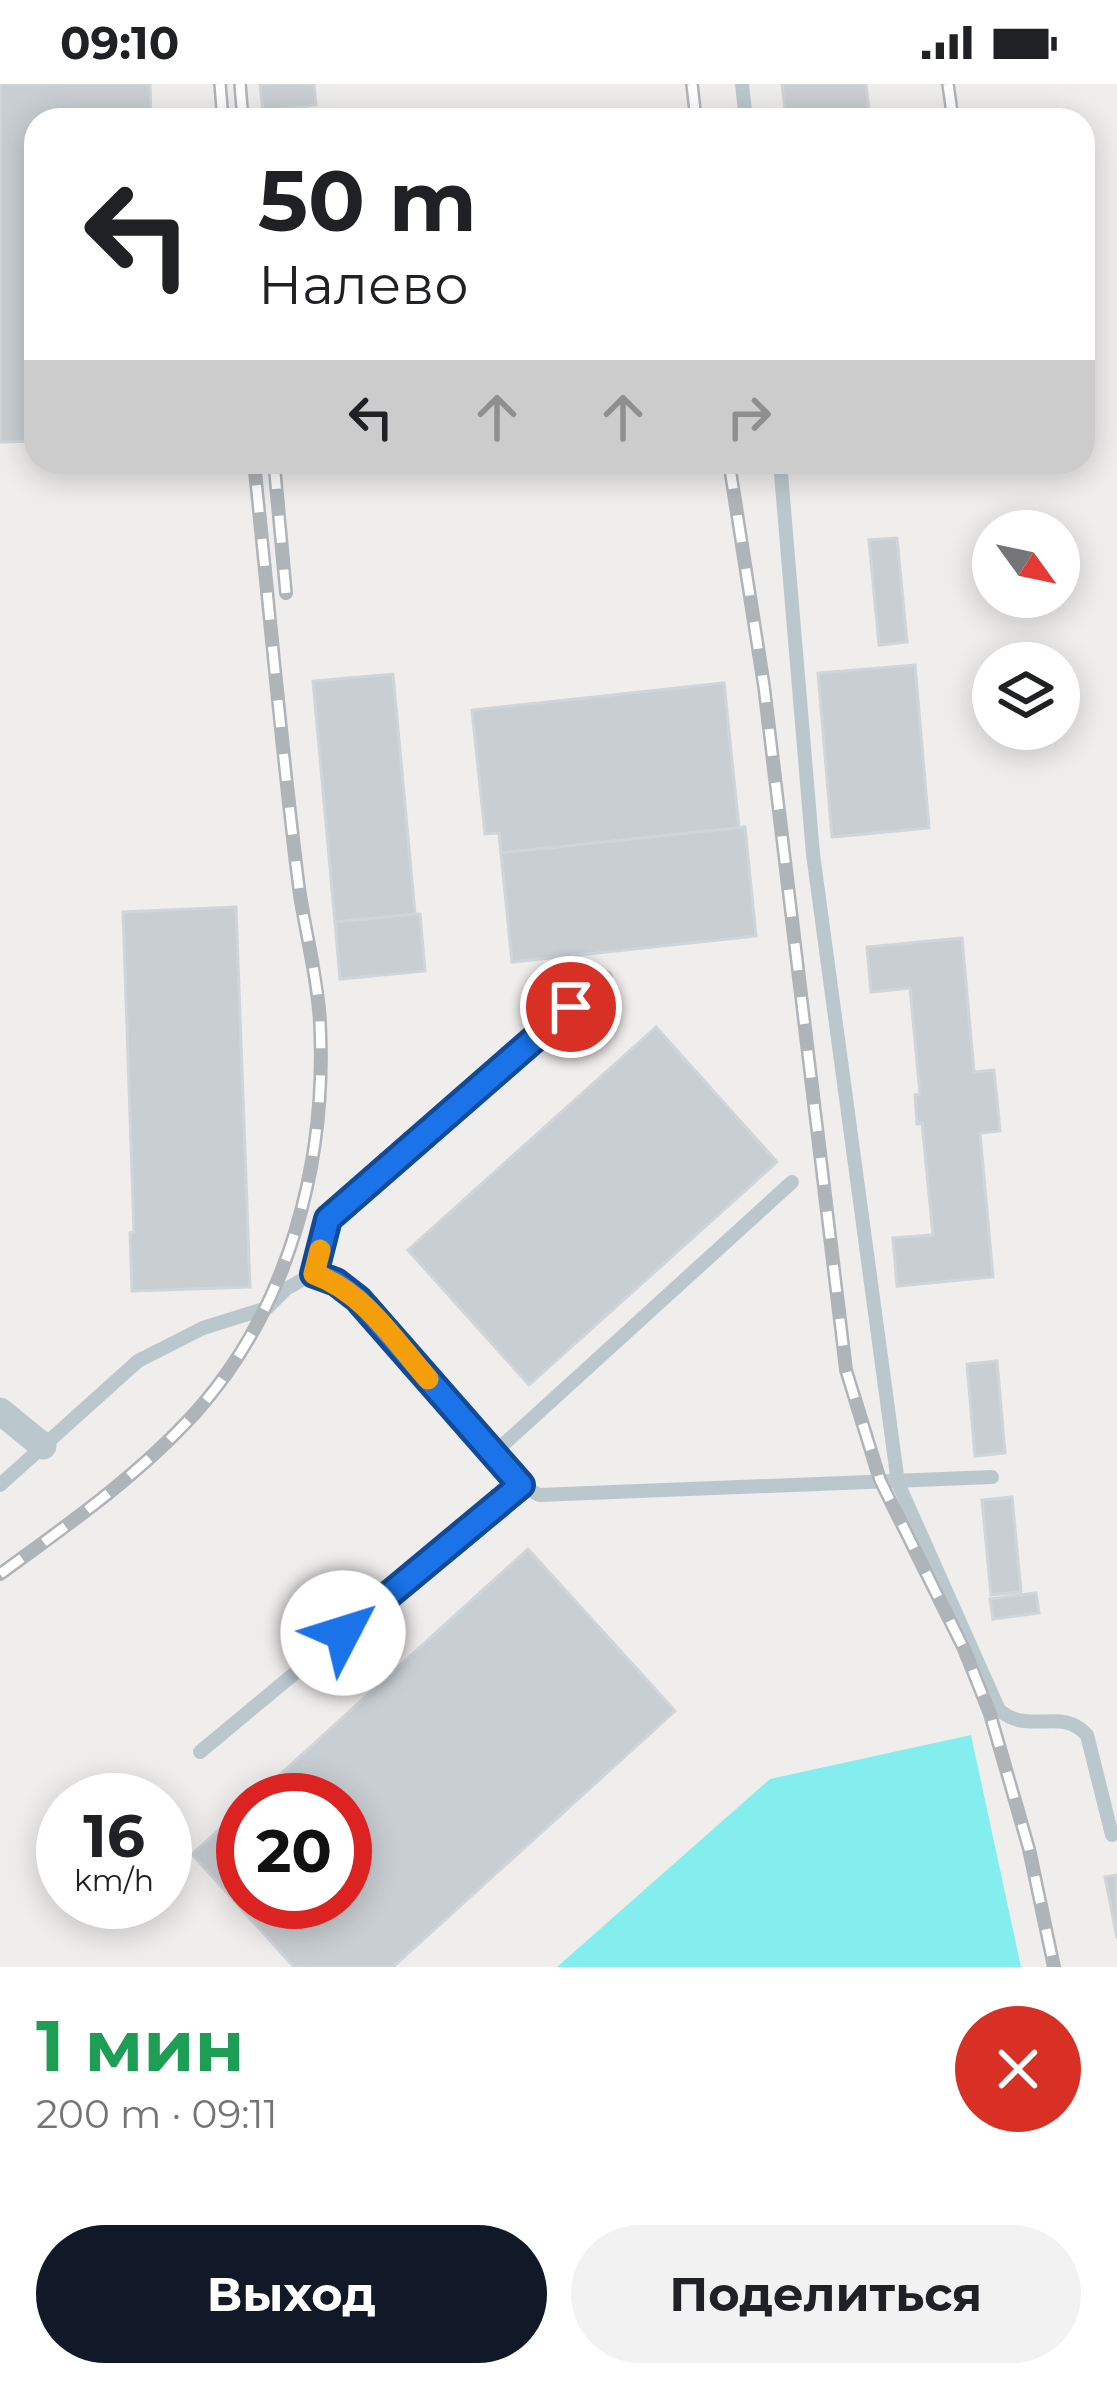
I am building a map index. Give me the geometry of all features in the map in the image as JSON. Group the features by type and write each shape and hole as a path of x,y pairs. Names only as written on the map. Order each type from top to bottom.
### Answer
{"street":[{"path":"0,1411 43,1446"}],"lane":[{"path":"781,474 813,854 898,1483 999,1710 1022,1724 1065,1720 1087,1735 1112,1835"},
{"path":"0,1485 139,1361 203,1328 267,1308 286,1289 314,1274 328,1219 606,977"},
{"path":"493,1454 792,1183"},
{"path":"314,1274 336,1282 358,1299 521,1485 539,1495 992,1478"},
{"path":"200,1752 521,1485"}],"water":[{"path":"971,1735 1021,1967 557,1967 770,1779"}],"building":[{"path":"0,84 150,84 151,108 24,108 24,441 0,442"},
{"path":"260,84 314,84 316,105 263,108"},
{"path":"782,84 866,84 869,108 785,108"},
{"path":"897,538 907,642 879,645 869,540"},
{"path":"915,665 929,828 832,837 818,673"},
{"path":"393,674 415,914 335,922 313,681"},
{"path":"724,683 739,828 501,853 499,833 485,834 472,710"},
{"path":"745,827 756,936 512,962 501,853"},
{"path":"236,907 250,1287 132,1291 123,912"},
{"path":"420,914 425,971 340,979 335,922"},
{"path":"962,938 974,1072 994,1070 1000,1131 980,1133 993,1277 897,1286 893,1238 933,1235 922,1123 917,1124 915,1095 920,1094 910,988 871,992 867,947"},
{"path":"656,1027 777,1162 529,1385 408,1250"},
{"path":"997,1361 1005,1453 975,1456 967,1364"},
{"path":"1012,1497 1021,1592 991,1595 982,1500"},
{"path":"528,1549 675,1711 393,1967 294,1967 260,1929 372,1929 372,1773 282,1773"},
{"path":"1036,1593 1039,1613 993,1619 990,1599"},
{"path":"216,1832 216,1881 192,1854"},
{"path":"1117,1875 1117,1938 1105,1877"}],"railway":[{"path":"220,84 222,108"},
{"path":"240,84 242,108"},
{"path":"692,84 695,108"},
{"path":"948,84 951,108"},
{"path":"0,1574 151,1457 229,1371 278,1279 309,1179 321,1075 319,1006 299,888 255,474"},
{"path":"275,474 286,593"},
{"path":"731,474 764,686 846,1370 880,1480 964,1649 990,1714 1029,1849 1054,1967"}],"slow traffic":[{"path":"320,1250 314,1274 336,1282 358,1299 428,1379"}],"route":[{"path":"343,1633 521,1485 358,1299 336,1282 314,1274 328,1219 571,1007"}]}
